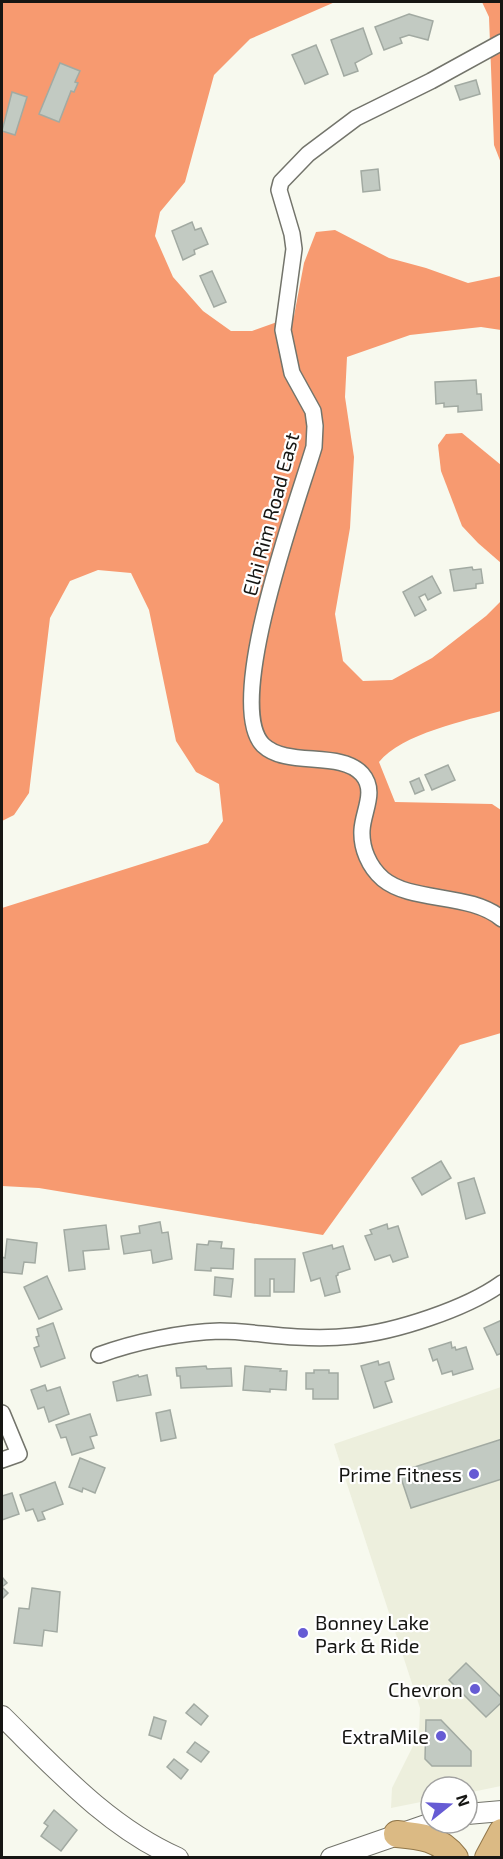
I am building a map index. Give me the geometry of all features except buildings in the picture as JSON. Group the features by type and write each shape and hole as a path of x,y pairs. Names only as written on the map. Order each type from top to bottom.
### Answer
{"highway":[{"path":"488,1857 501,1833"},
{"path":"397,1834 421,1836 435,1841 455,1857"}],"street":[{"name":"Elhi Rim Road East","path":"501,42 448,72 356,118 308,154 281,182 279,190 294,249 283,330 292,373 311,404 315,426 314,447 267,606 254,663 251,706 257,736 270,750 281,754 344,764 355,768 362,774 368,783 369,794 362,830 364,848 371,866 384,880 405,890 485,908 501,919"},
{"path":"99,1355 200,1332 222,1331 299,1337 361,1335 430,1317 474,1299 501,1283"},
{"path":"2,1413 19,1454 2,1460"},
{"path":"2,1716 106,1814 153,1846 178,1857"},
{"path":"479,1813 501,1811"},
{"path":"331,1857 419,1827"}],"shaded area":[{"path":"2,2 335,2 250,39 214,75 185,182 160,212 155,236 173,277 203,311 231,331 252,331 294,316 304,263 316,232 335,230 389,258 468,283 501,276 501,330 481,327 410,335 347,357 345,397 354,457 350,528 335,614 343,661 363,681 392,680 432,658 486,616 501,601 501,711 418,736 389,752 379,762 395,802 492,804 501,810 501,1033 460,1045 323,1235 39,1188 2,1186 2,908 208,843 223,821 219,784 196,772 176,741 149,610 131,573 98,570 70,581 50,618 29,793 14,815 2,821"},
{"path":"482,2 501,2 501,163 494,145 489,17"},
{"path":"462,433 501,465 501,563 462,526 441,471 438,445 446,434"},
{"path":"501,1387 501,1786 479,1791 479,1775 419,1775 419,1802 391,1808 392,1788 419,1734 420,1708 334,1444"}],"place":[{"name":"Prime Fitness","path":"474,1474"},
{"name":"Bonney Lake Park & Ride","path":"303,1633"},
{"name":"Chevron","path":"475,1689"},
{"name":"ExtraMile","path":"441,1736"}]}
